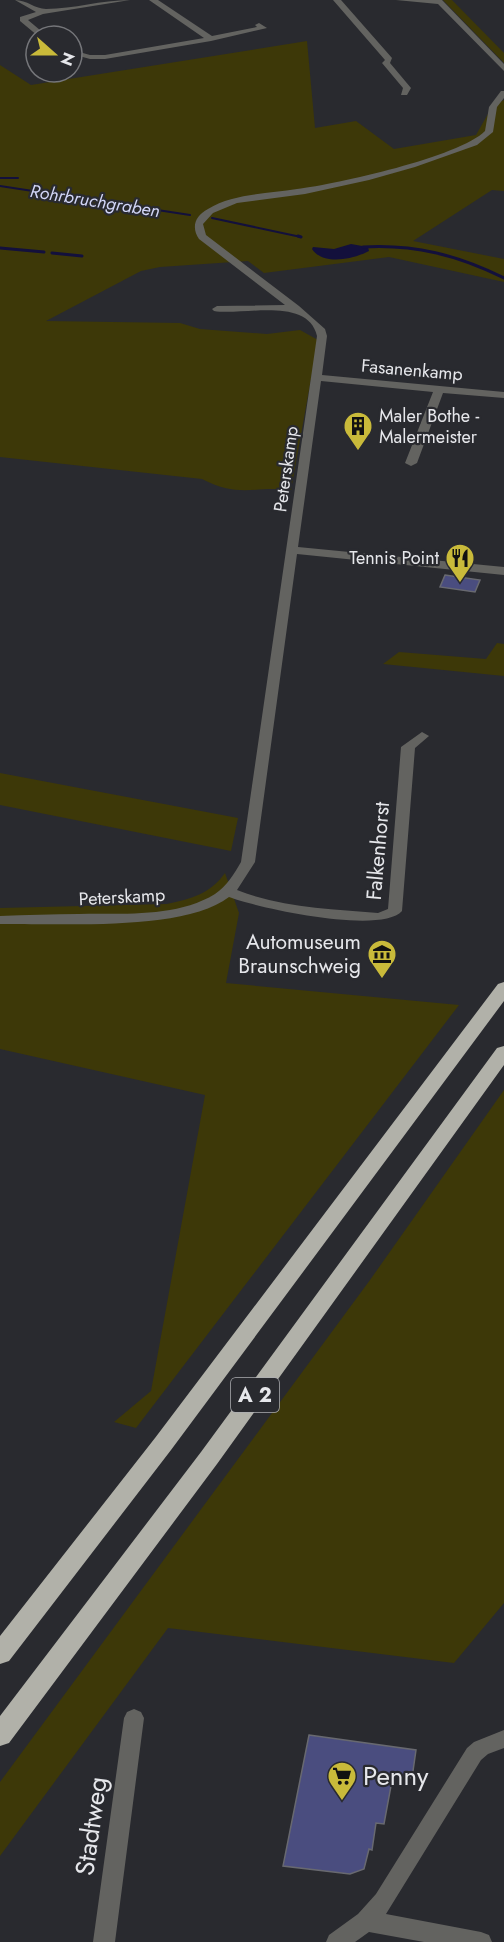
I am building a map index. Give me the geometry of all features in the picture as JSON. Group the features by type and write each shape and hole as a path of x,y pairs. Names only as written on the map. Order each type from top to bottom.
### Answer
{"highway":[{"name":"A 2","path":"0,1654 164,1444 504,988"},
{"name":"A 2","path":"0,1735 209,1458 504,1052"}],"street":[{"path":"19,0 42,12"},
{"path":"27,24 23,21 42,12 126,0"},
{"path":"153,0 212,39"},
{"path":"337,0 389,60 386,63 407,88 404,93"},
{"path":"400,0 439,1 504,69"},
{"path":"84,55 105,57 212,39 262,28 259,25"},
{"name":"Peterskamp","path":"0,920 165,914 201,906 227,891 242,876 250,851 323,342 321,331 296,308 202,237 198,230 204,217 225,204 323,188 464,147 490,131 493,125 493,108 504,93"},
{"path":"217,309 296,308"},
{"name":"Fasanenkamp","path":"317,378 504,395"},
{"path":"411,463 438,389"},
{"path":"292,549 503,570"},
{"name":"Falkenhorst","path":"227,891 247,901 274,908 380,917 395,911 408,747 422,736"},
{"name":"Stadtweg","path":"104,1942 134,1718"},
{"path":"337,1942 366,1921 384,1901 474,1754 496,1740 504,1739"},
{"path":"366,1921 481,1942"}],"shaded area":[{"path":"443,0 452,0 504,53 504,63"},
{"path":"307,41 315,128 356,121 394,149 476,135 493,105 504,100 504,191 492,190 413,241 504,259 504,282 389,257 264,273 248,261 160,267 141,271 46,321 180,323 200,329 267,334 300,330 318,340 291,490 236,490 214,485 202,479 0,457 0,65 24,80 24,84 31,85 84,84 84,77"},
{"path":"351,244 368,247 369,251 347,258 331,259 323,258 312,249 313,247 334,249"},
{"path":"497,643 504,644 504,676 383,664 399,652 486,659"},
{"path":"0,773 238,818 231,851 0,805"},
{"path":"225,873 239,913 226,983 459,1005 136,1428 114,1422 151,1391 205,1095 0,1049 0,908 167,904 206,891"},
{"path":"504,1090 504,1603 454,1663 168,1628 0,1856 0,1782 370,1280"}],"building":[{"name":"Tennis Point","path":"445,575 480,580 475,592 440,587"},
{"name":"Penny","path":"309,1735 416,1750 412,1778 393,1775 384,1824 376,1823 372,1850 369,1849 364,1869 350,1874 283,1866"}],"waterway":[{"path":"0,178 18,178"},
{"name":"Rohrbruchgraben","path":"0,186 190,215"},
{"name":"Rohrbruchgraben","path":"212,218 301,237 298,236"},
{"name":"Rohrbruchgraben","path":"363,247 418,249 453,257 504,278"},
{"path":"0,248 44,252"},
{"path":"52,253 82,256"}],"place":[{"name":"Maler Bothe - Malermeister","path":"358,452"},
{"name":"Tennis Point","path":"460,584"},
{"name":"Automuseum Braunschweig","path":"382,980"},
{"name":"Penny","path":"342,1802"}]}
